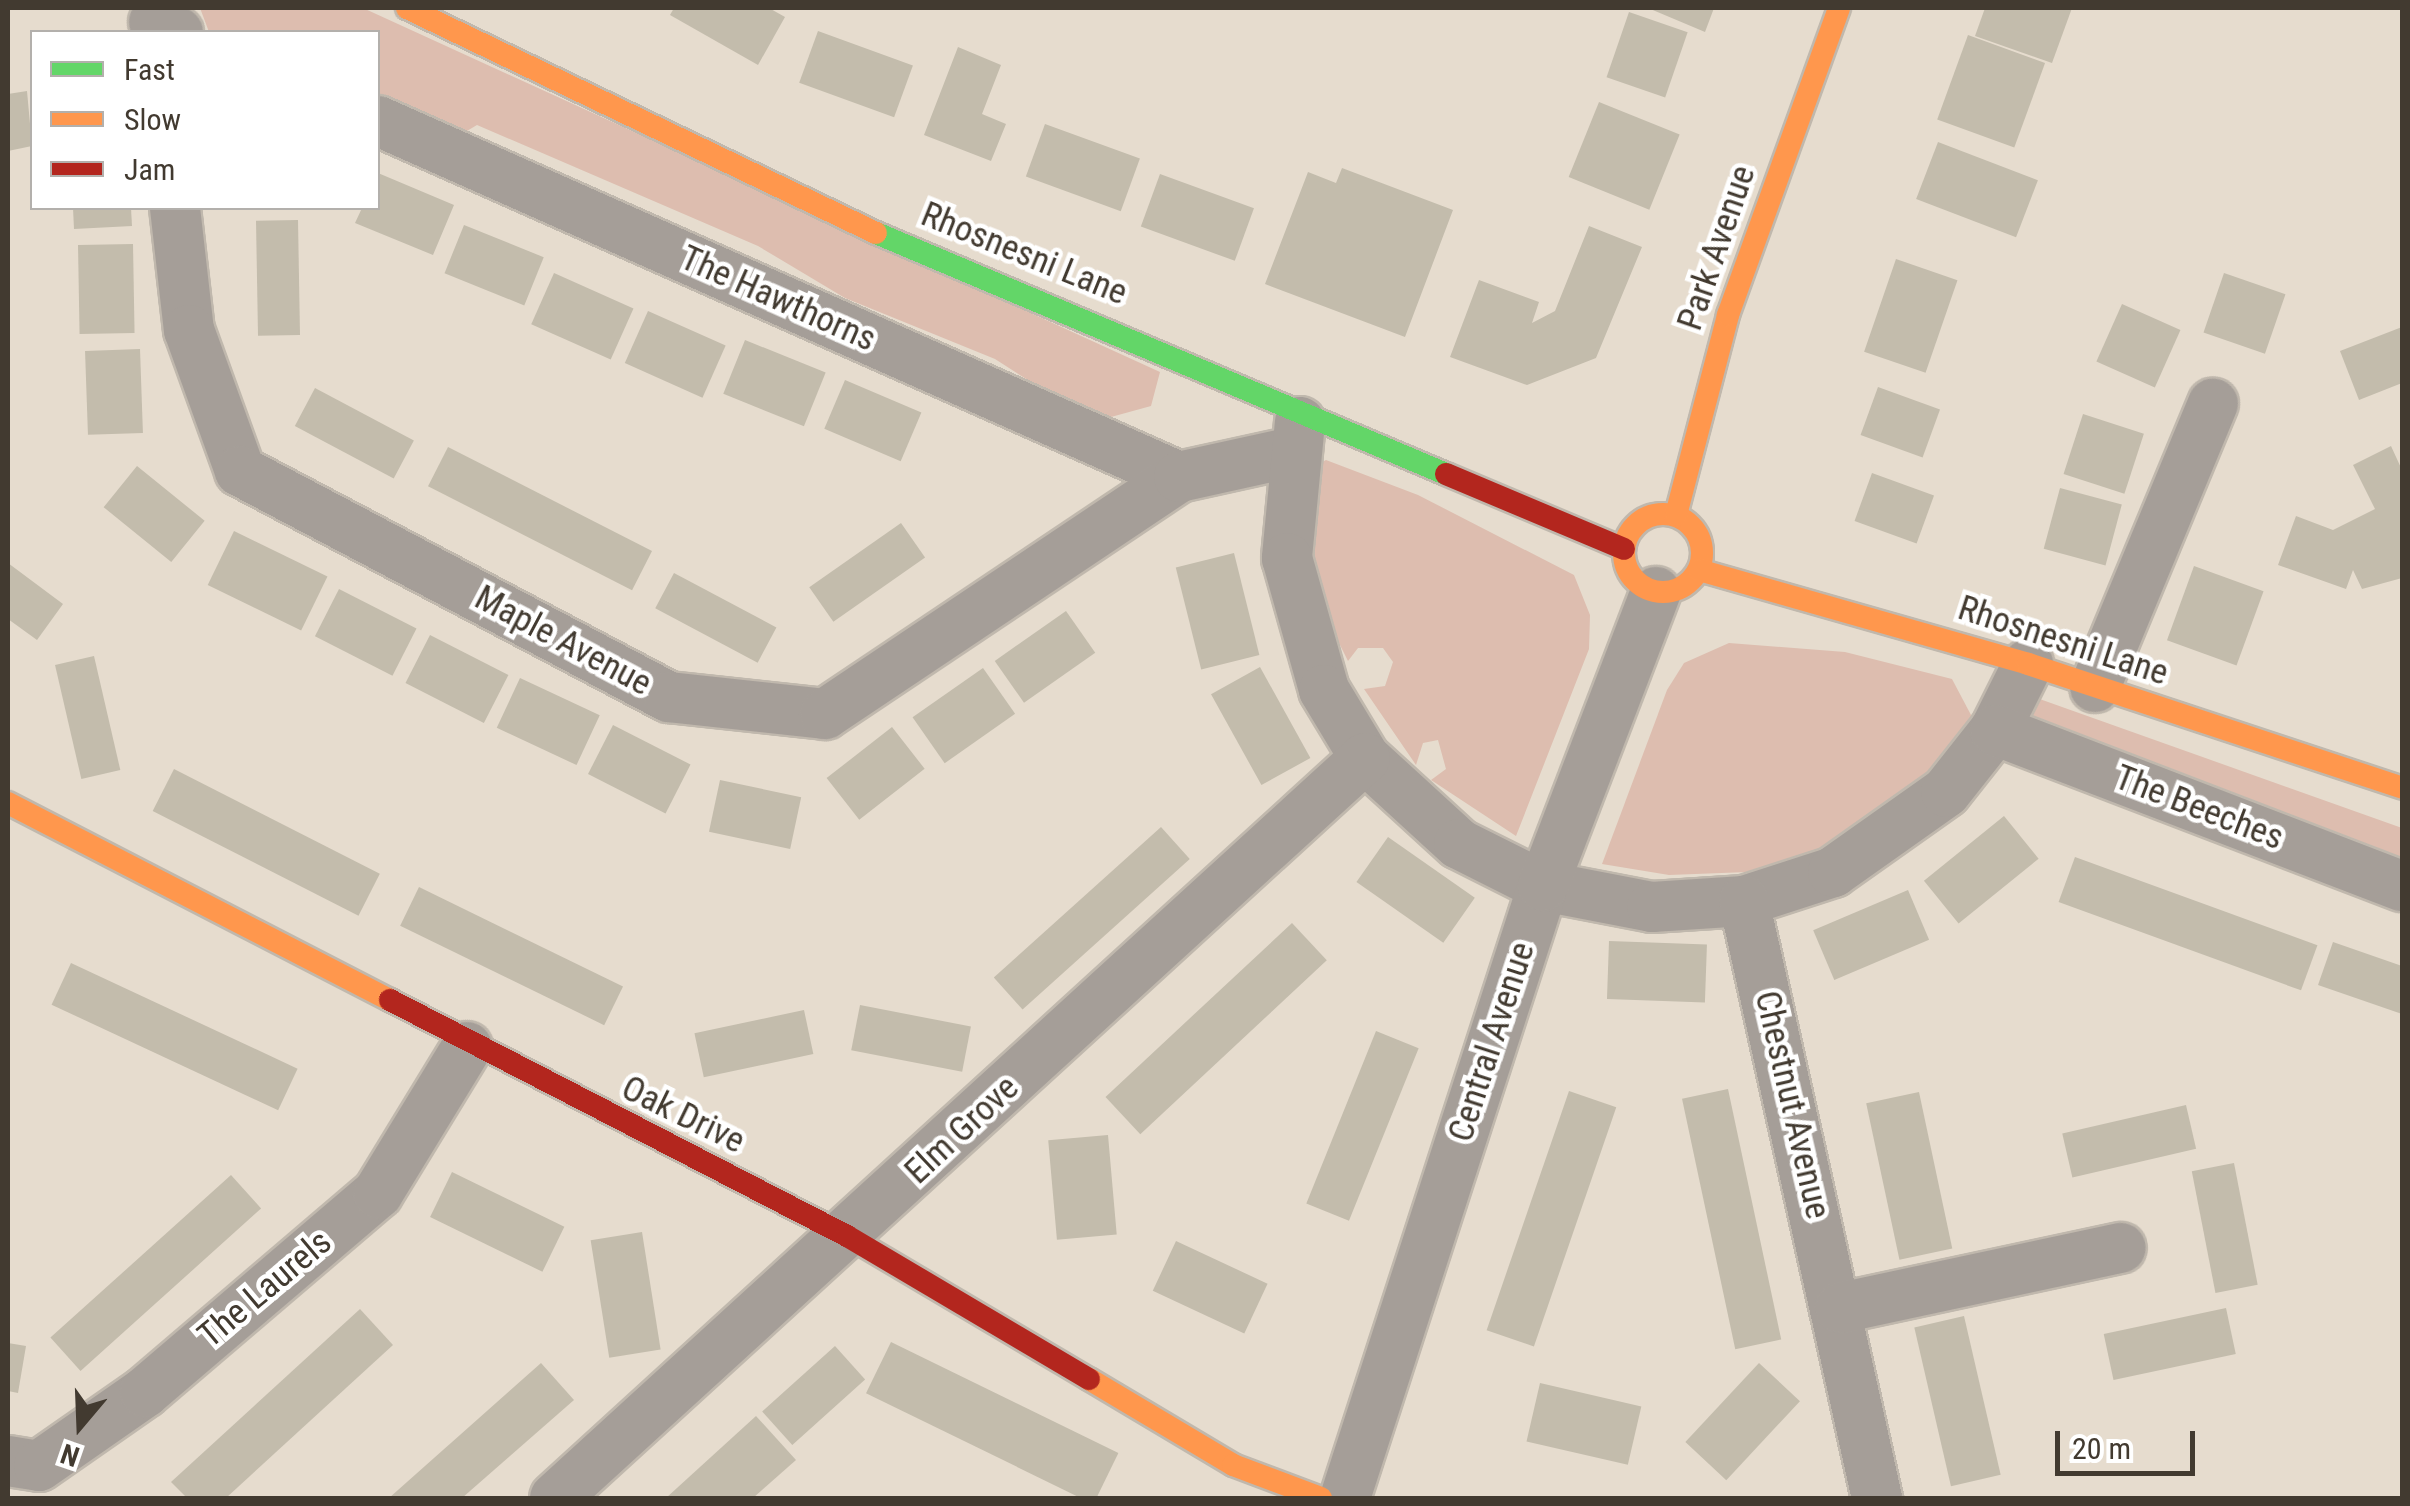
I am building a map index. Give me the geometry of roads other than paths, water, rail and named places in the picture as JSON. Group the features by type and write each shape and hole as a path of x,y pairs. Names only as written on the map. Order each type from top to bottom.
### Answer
{"main road":[{"name":"Rhosnesni Lane","path":"407,8 743,177 1298,430 1624,548"},
{"name":"Park Avenue","path":"1676,515 1728,315 1838,8"},
{"path":"1676,515 1697,532 1699,570 1681,588 1656,592 1628,572 1624,548 1642,520 1676,515"},
{"name":"Rhosnesni Lane","path":"1699,570 2028,664 2402,788"},
{"name":"Oak Drive","path":"8,804 467,1047 847,1236 1228,1482 1322,1498"}],"street":[{"name":"The Hawthorns","path":"380,122 1179,477"},
{"name":"Maple Avenue","path":"175,210 189,330 240,471 669,697 825,714 1179,477 1298,430"},
{"path":"2095,687 2213,404"},
{"path":"1298,430 1287,558 1300,626 1324,690 1366,758 1458,844 1543,886 1652,907 1744,901 1833,872 1898,833 1946,792 1994,730 2028,664"},
{"name":"Central Avenue","path":"1345,1498 1543,886 1656,592"},
{"name":"The Beeches","path":"1994,730 2402,886"},
{"name":"Elm Grove","path":"556,1498 1366,758"},
{"name":"Chestnut Avenue","path":"1744,901 1840,1308 1877,1498"},
{"name":"The Laurels","path":"8,1460 39,1466 145,1392 378,1194 467,1047"},
{"path":"1840,1308 2121,1248"}]}
